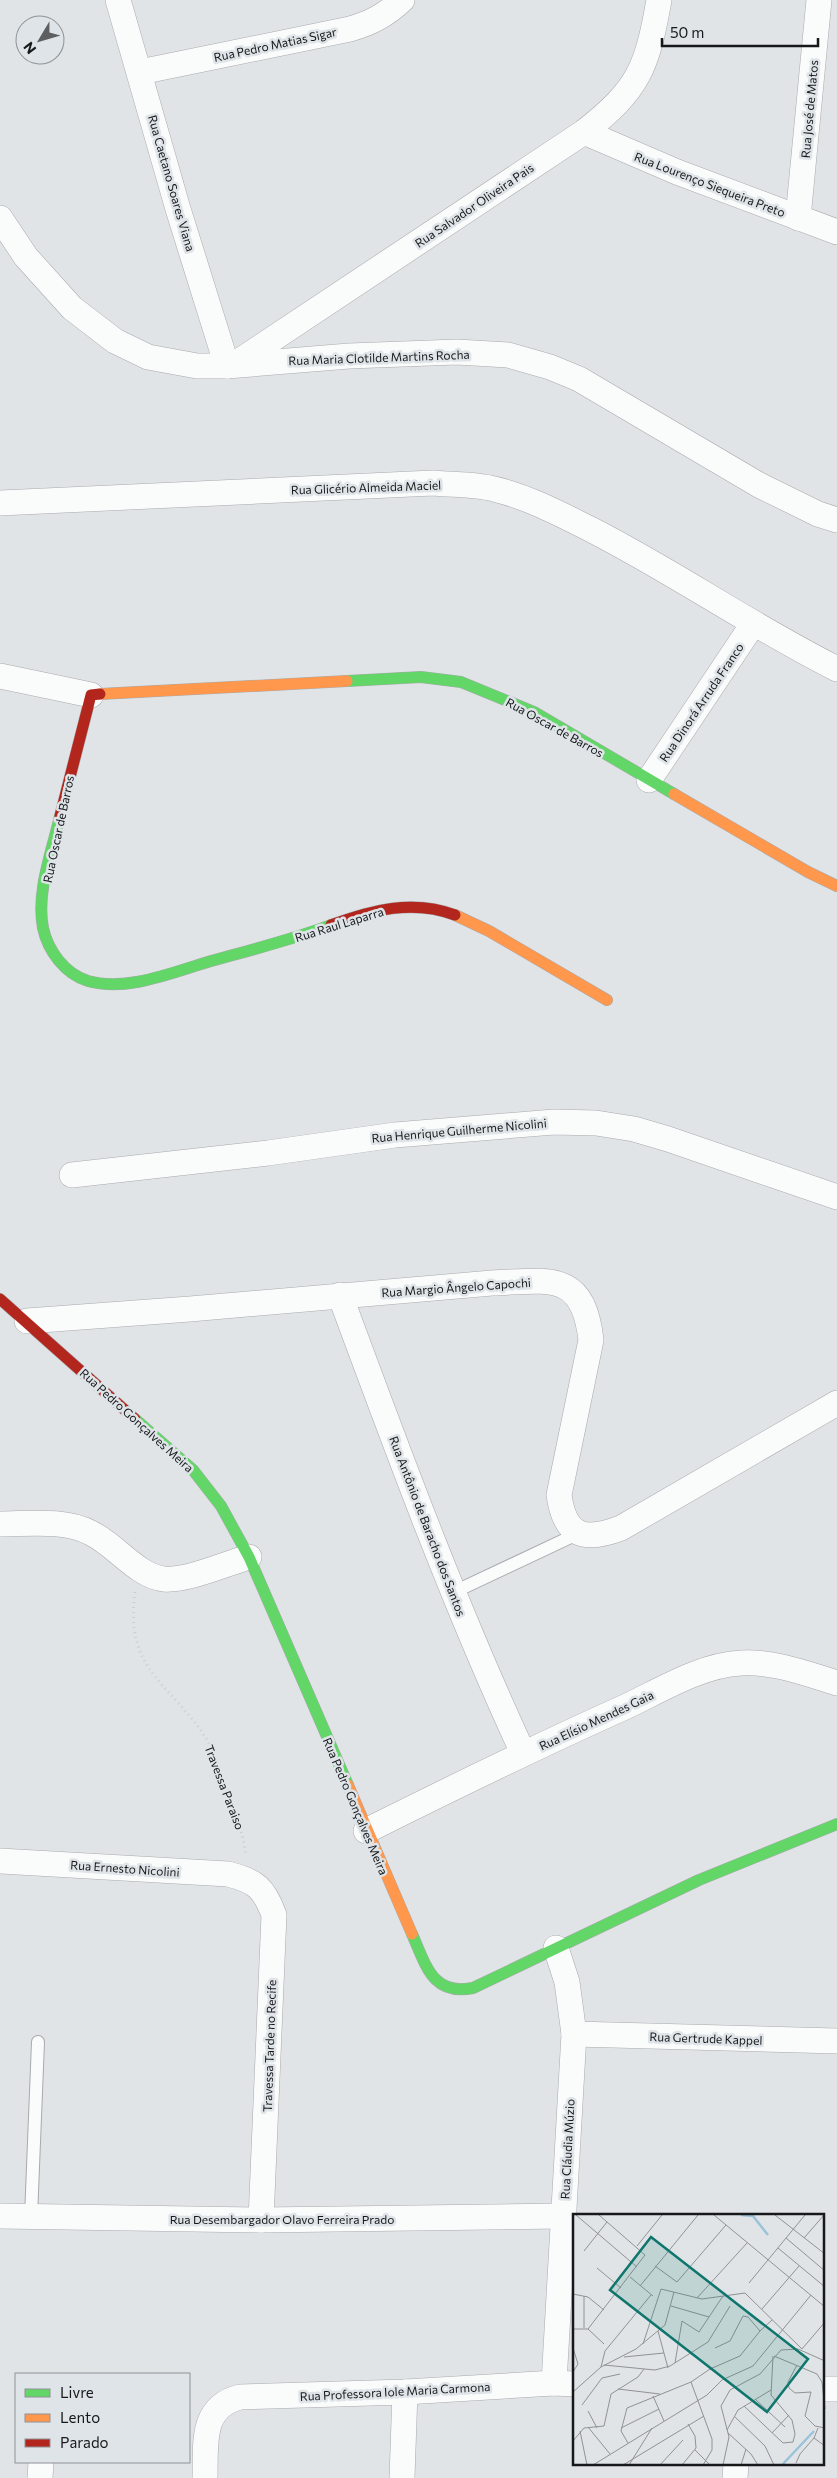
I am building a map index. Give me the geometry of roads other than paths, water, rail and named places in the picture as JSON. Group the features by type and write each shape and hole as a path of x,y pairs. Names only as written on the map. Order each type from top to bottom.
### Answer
{"street":[{"name":"Rua Caetano Soares Viana","path":"118,0 178,209 230,366"},
{"name":"Rua Pedro Matias Sigar","path":"140,72 350,29 370,23 389,13 402,0"},
{"name":"Rua Salvador Oliveira Pais","path":"230,366 584,132 609,112 628,92 643,68 653,37 659,0"},
{"name":"Rua José de Matos","path":"798,218 819,0"},
{"name":"Rua Lourenço Siequeira Preto","path":"584,132 677,172 837,232"},
{"name":"Rua Maria Clotilde Martins Rocha","path":"0,218 26,257 72,308 114,341 148,357 197,366 230,366 349,356 457,352 508,355 550,367 579,379 759,484 818,514 837,520"},
{"name":"Rua Glicério Almeida Maciel","path":"0,503 433,483 493,489 532,501 613,541 705,593 754,624 837,668"},
{"name":"Rua Dinorá Arruda Franco","path":"649,780 754,624"},
{"name":"Rua Oscar de Barros","path":"0,676 91,695 422,677 461,682 534,712 808,872 837,886"},
{"name":"Rua Oscar de Barros","path":"60,962 48,944 42,920 47,873 78,738 91,695"},
{"name":"Rua Raul Laparra","path":"60,962 74,976 90,982 114,983 156,976 284,942 384,909 418,906 444,911 476,924 572,982 607,1000"},
{"name":"Rua Henrique Guilherme Nicolini","path":"72,1175 268,1154 395,1135 554,1122 588,1122 634,1128 837,1197"},
{"name":"Rua Margio Ângelo Capochi","path":"26,1321 190,1309 340,1295 538,1282 562,1285 574,1291 583,1302 589,1319 591,1340 559,1496 562,1514 569,1526 577,1534"},
{"name":"Rua Antônio de Baracho dos Santos","path":"340,1295 410,1485 481,1662 523,1753"},
{"name":"Rua Pedro Gonçalves Meira","path":"0,1299 193,1470 221,1506 249,1557 366,1831 425,1963 436,1981 445,1989 458,1992 473,1988 776,1846 837,1824"},
{"path":"577,1534 592,1536 621,1528 837,1403"},
{"path":"0,1524 62,1525 88,1531 110,1543 138,1569 165,1579 182,1577 249,1557"},
{"name":"Rua Elísio Mendes Gaia","path":"366,1831 523,1753 687,1678 719,1666 740,1662 759,1663 837,1683"},
{"name":"Rua Ernesto Nicolini","path":"0,1861 228,1874 249,1879"},
{"name":"Travessa Tarde no Recife","path":"249,1879 268,1899 274,1915 261,2220"},
{"name":"Rua Cláudia Múzio","path":"556,1948 566,1982 574,2034 563,2216 564,2384"},
{"name":"Rua Gertrude Kappel","path":"574,2034 837,2042"},
{"name":"Rua Desembargador Olavo Ferreira Prado","path":"0,2216 261,2220 563,2216"},
{"name":"Rua Professora Iole Maria Carmona","path":"205,2478 208,2426 217,2407 226,2400 240,2397 406,2392 564,2384"},
{"path":"824,2389 837,2389"},
{"path":"402,2478 406,2392"},
{"path":"40,2478 41,2463"}],"lane":[{"path":"454,1592 577,1534"},
{"path":"31,2217 38,2042"}]}
